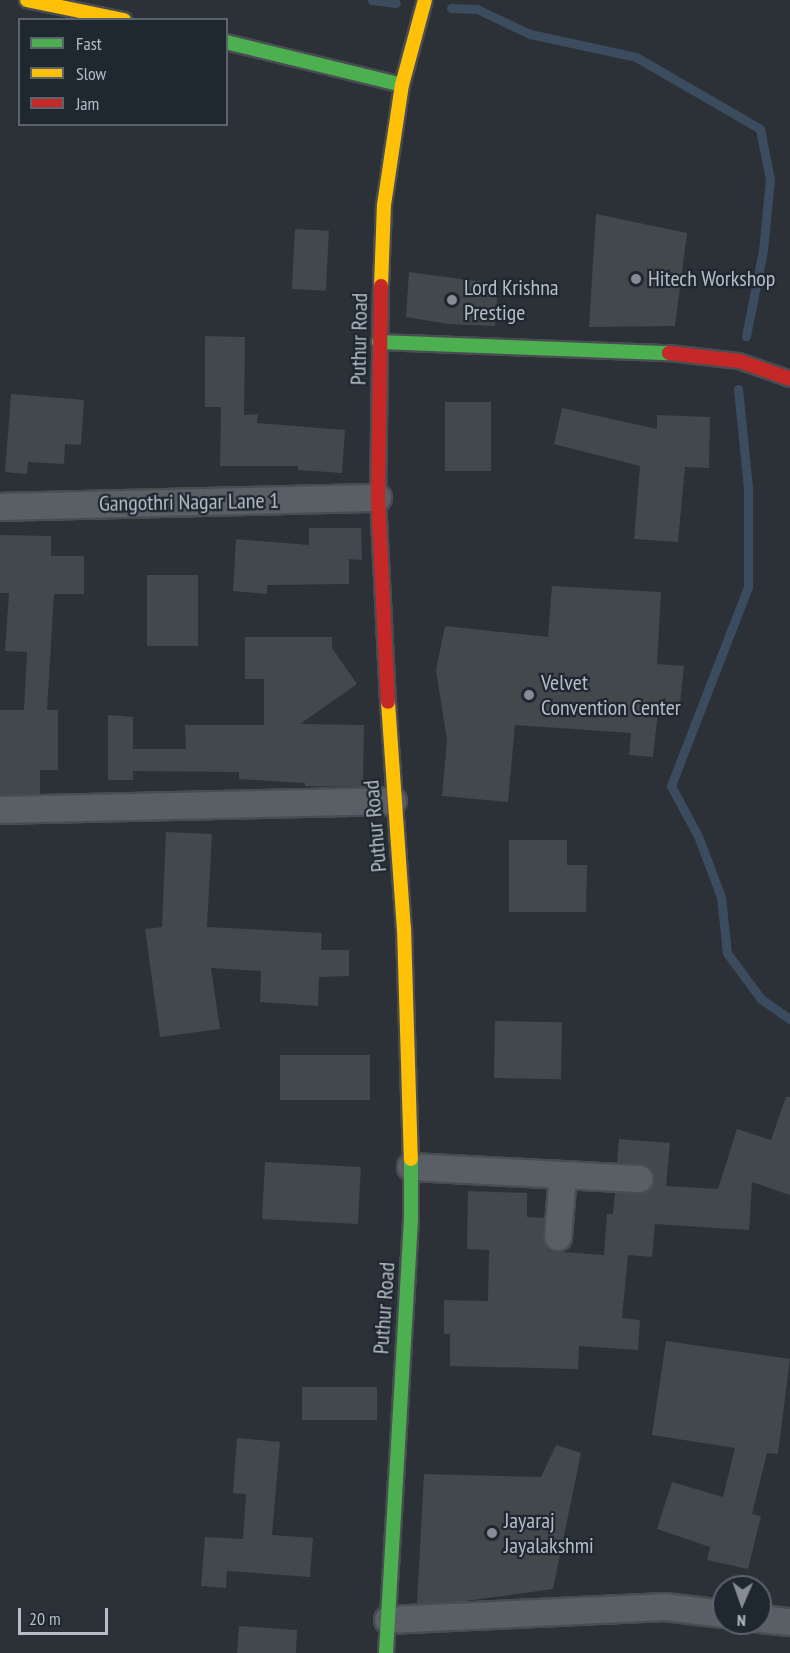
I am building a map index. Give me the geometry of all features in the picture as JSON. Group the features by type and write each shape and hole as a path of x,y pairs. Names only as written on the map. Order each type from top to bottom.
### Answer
{"street":[{"path":"27,0 114,18"},
{"name":"Puthur Road","path":"386,1653 411,1219 411,1167 404,928 393,801 378,498 380,342 384,205 402,85 425,0"},
{"path":"228,42 402,85"},
{"path":"380,342 658,352 739,361 790,379"},
{"name":"Gangothri Nagar Lane 1","path":"0,507 378,498"},
{"path":"0,810 393,801"},
{"path":"411,1167 640,1179"},
{"path":"558,1238 563,1175"},
{"path":"388,1620 665,1606 712,1612"},
{"path":"772,1620 790,1622"}],"building":[{"name":"Hitech Workshop","path":"596,214 687,233 675,326 589,327"},
{"path":"295,229 329,231 326,291 292,289"},
{"name":"Lord Krishna Prestige","path":"409,272 498,284 495,326 448,324 406,317"},
{"path":"205,336 245,337 244,415 258,414 257,423 345,430 342,473 298,470 298,466 220,466 221,407 205,407"},
{"path":"11,394 84,400 81,445 65,444 64,464 28,462 27,474 5,472"},
{"path":"445,402 491,402 491,471 445,471"},
{"path":"562,408 657,429 657,415 710,417 709,468 685,467 678,542 634,539 640,466 554,444"},
{"path":"309,528 361,528 362,560 349,559 349,584 267,585 267,594 233,591 236,539 309,545"},
{"path":"0,535 51,536 51,556 84,556 84,594 54,594 47,710 58,710 58,770 40,770 40,794 0,795 0,710 24,710 27,652 5,651 9,593 0,593"},
{"path":"147,575 198,575 198,646 147,646"},
{"path":"552,586 661,592 657,664 684,666 679,712 658,710 653,757 629,755 631,733 515,725 508,802 442,796 447,740 436,670 445,626 548,637"},
{"path":"245,637 332,637 332,648 357,684 300,724 364,725 363,787 305,786 305,783 239,779 239,772 133,771 133,780 108,780 108,715 133,717 133,749 186,749 185,725 264,725 264,679 245,679"},
{"path":"166,832 212,834 207,927 322,933 321,950 349,950 349,976 319,977 318,1006 260,1002 261,971 211,968 220,1029 160,1037 145,929 162,927"},
{"path":"509,840 567,840 567,865 587,865 586,912 509,912"},
{"path":"495,1021 562,1022 561,1079 494,1078"},
{"path":"280,1055 370,1055 370,1100 280,1100"},
{"path":"786,1097 790,1097 790,1195 752,1182 749,1230 655,1224 652,1257 628,1255 622,1318 640,1320 638,1350 579,1346 578,1369 450,1366 450,1334 444,1334 444,1300 488,1301 489,1250 467,1249 468,1191 527,1193 527,1217 545,1218 543,1236 548,1251 604,1255 607,1214 613,1214 615,1193 646,1193 655,1180 654,1173 648,1166 617,1163 619,1139 670,1143 666,1186 718,1189 737,1129 771,1140"},
{"path":"265,1162 361,1167 358,1224 262,1219"},
{"path":"666,1341 790,1359 778,1454 767,1453 752,1514 761,1516 748,1569 707,1560 710,1547 657,1529 672,1482 723,1497 735,1448 652,1435"},
{"path":"302,1387 377,1387 377,1420 302,1420"},
{"path":"237,1438 280,1442 272,1535 313,1538 310,1577 227,1571 226,1588 201,1586 205,1537 243,1539 246,1494 233,1493"},
{"name":"Jayaraj Jayalakshmi","path":"556,1445 581,1453 553,1589 458,1602 417,1604 424,1474 541,1477"},
{"path":"239,1626 297,1630 296,1653 237,1653"}],"waterway":[{"path":"372,0 396,3"},
{"path":"451,8 477,9 530,34 636,57 760,129 770,179 763,250 746,336"},
{"path":"738,389 748,487 748,587 671,786 698,836 721,897 727,953 761,999 790,1019"}],"traffic: fast":[{"path":"228,42 402,85"},
{"path":"379,342 669,353"},
{"path":"386,1653 411,1219 411,1159"}],"traffic: slow":[{"path":"27,0 114,18"},
{"path":"381,286 384,205 402,85 425,0"},
{"path":"388,702 404,928 411,1159"}],"traffic: jam":[{"path":"381,286 378,498 388,702"},
{"path":"669,353 739,361 790,379"}],"place":[{"name":"Hitech Workshop","path":"636,279"},
{"name":"Lord Krishna Prestige","path":"452,300"},
{"name":"Velvet Convention Center","path":"529,695"},
{"name":"Jayaraj Jayalakshmi","path":"492,1533"}]}
